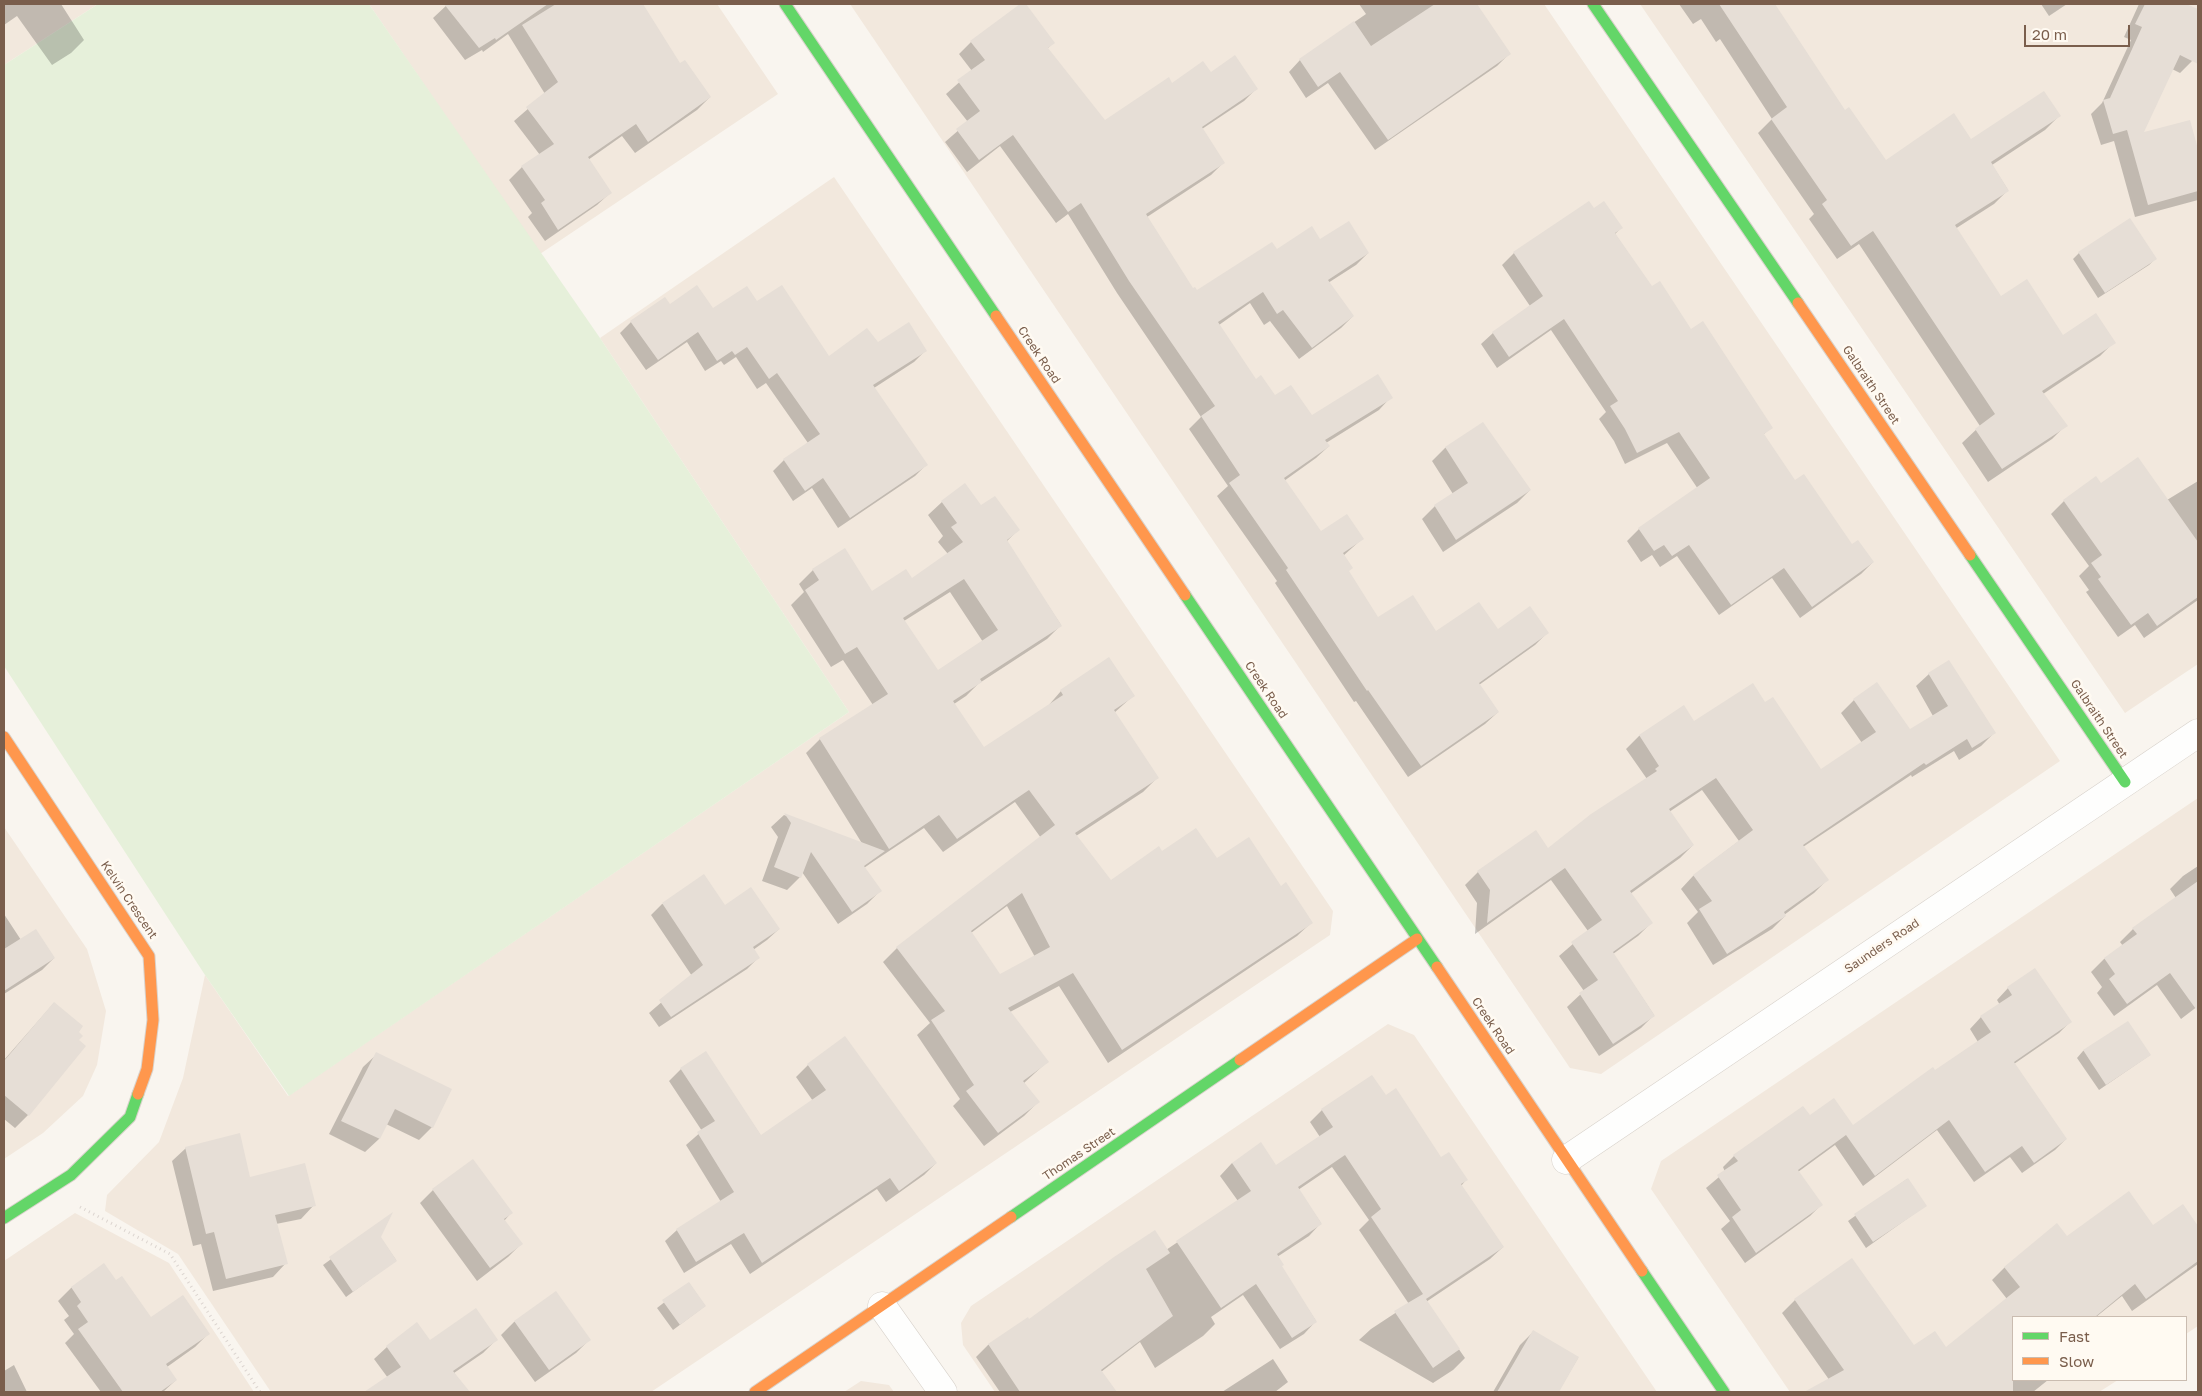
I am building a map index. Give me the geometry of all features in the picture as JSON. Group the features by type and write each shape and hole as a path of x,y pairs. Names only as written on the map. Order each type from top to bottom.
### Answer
{"street":[{"name":"Creek Road","path":"785,4 1724,1392"},
{"name":"Galbraith Street","path":"1593,4 2125,782"},
{"name":"Saunders Road","path":"1566,1160 2198,733"},
{"name":"Kelvin Crescent","path":"4,737 149,956 153,1020 147,1069 130,1117 71,1175 4,1218"},
{"name":"Thomas Street","path":"755,1392 1418,939"},
{"path":"882,1306 943,1392"}],"path":[{"path":"74,1204 170,1254 260,1392"}],"shaded area":[{"path":"4,4 98,4 4,65"},
{"path":"369,4 717,4 778,94 540,254"},
{"path":"850,4 1544,4 2060,761 1601,1074 1570,1068"},
{"path":"1640,4 2198,4 2198,664 2125,713"},
{"path":"834,177 1333,911 1330,935 651,1392 271,1392 178,1254 105,1211 107,1195 159,1142 183,1078 205,975 288,1096 849,712 600,338"},
{"path":"2198,798 2198,1326 2187,1333 2187,1316 2012,1316 2012,1381 2116,1381 2099,1392 1790,1392 1651,1189 1661,1161"},
{"path":"4,827 87,949 106,1011 97,1065 83,1096 43,1133 4,1159"},
{"path":"1388,1024 1414,1035 1657,1392 995,1392 963,1345 961,1323 971,1306"},
{"path":"75,1213 169,1263 254,1392 4,1392 4,1261"},
{"path":"861,1381 889,1385 894,1392 844,1392"}],"green space":[{"path":"98,4 369,4 600,338 849,712 289,1096 205,975 4,666 4,65"}],"building":[{"path":"444,4 548,4 496,40 495,38 479,48"},
{"path":"556,4 643,4 680,63 685,60 711,97 648,142 636,124 588,157 612,193 558,230 541,203 545,200 521,166 554,144 526,107 558,82 522,25"},
{"path":"1020,4 1026,4 1055,43 1048,48 1105,120 1169,77 1172,83 1203,61 1211,72 1235,55 1258,89 1202,127 1225,163 1146,214 1193,288 1195,287 1197,290 1272,242 1277,249 1312,226 1320,239 1349,221 1369,253 1328,280 1354,316 1312,348 1283,310 1277,314 1263,292 1218,322 1256,379 1261,375 1275,395 1291,385 1312,415 1378,374 1393,398 1325,440 1330,446 1284,478 1321,531 1347,514 1364,539 1343,553 1353,568 1349,571 1378,617 1413,595 1436,631 1479,602 1498,629 1530,606 1549,633 1479,683 1499,712 1421,766 1367,691 1286,570 1288,568 1229,483 1240,475 1201,416 1215,406 1129,281 1081,203 1068,212 1013,135 979,160 956,129 980,111 957,80 985,60 970,41"},
{"path":"1435,4 1477,4 1511,54 1388,140 1340,72 1318,87 1299,59 1354,21 1371,46"},
{"path":"1719,4 1775,4 1845,110 1849,107 1886,160 1954,113 1971,139 2044,91 2061,116 1991,162 2009,191 1955,225 2001,296 2027,279 2063,335 2096,313 2116,343 2042,391 2068,426 2002,469 1975,429 1995,414 1873,231 1851,246 1822,204 1827,200 1771,119 1787,107"},
{"path":"2145,4 2186,4 2198,9 2198,64 2180,55 2144,132 2190,120 2198,149 2198,191 2148,205 2127,130 2113,134 2103,100 2110,98 2142,27 2135,24"},
{"path":"1589,201 1594,208 1604,201 1623,228 1615,233 1652,286 1660,281 1691,329 1703,321 1773,428 1764,434 1795,480 1804,474 1852,544 1858,540 1874,562 1812,607 1784,568 1731,605 1689,545 1672,556 1664,545 1654,551 1638,528 1710,478 1679,432 1637,453 1625,429 1610,406 1618,401 1564,319 1509,357 1492,332 1543,296 1513,252"},
{"path":"2130,218 2157,259 2105,293 2078,252"},
{"path":"697,285 713,308 747,286 757,301 782,285 829,356 867,328 878,342 909,322 927,351 873,385 928,465 850,518 823,478 805,491 783,459 820,434 777,373 769,379 747,347 735,355 732,351 717,361 698,332 658,360 630,321 665,297 670,304"},
{"path":"1483,422 1531,490 1456,540 1434,505 1468,483 1445,447"},
{"path":"2138,457 2198,542 2198,597 2157,626 2148,613 2131,625 2098,579 2101,577 2091,563 2102,555 2063,500 2096,476 2101,483"},
{"path":"965,483 981,505 995,496 1020,530 1007,540 1062,626 980,679 982,682 953,701 984,747 1063,695 1060,690 1109,657 1135,696 1114,710 1159,778 1075,833 1111,880 1159,846 1162,851 1196,828 1217,858 1249,837 1281,886 1286,882 1313,923 1122,1050 1073,973 1008,1008 1049,1062 1023,1081 1040,1102 998,1133 966,1091 974,1085 931,1020 945,1011 896,947 1055,825 1029,790 957,839 939,815 889,849 819,738 888,694 857,647 845,654 805,590 819,580 812,569 845,548 872,591 906,569 912,578 963,542 951,527 957,523 941,501","holes":["964,579 998,630 938,670 903,618","1022,893 1050,947 1000,974 971,931"]},
{"path":"1949,660 1996,733 1972,748 1967,739 1926,765 1924,763 1803,845 1829,880 1784,912 1786,916 1727,954 1699,909 1712,901 1693,875 1753,830 1716,778 1669,809 1694,845 1630,891 1653,923 1613,952 1655,1016 1613,1044 1579,993 1598,980 1571,942 1602,920 1565,868 1487,923 1490,890 1477,871 1536,830 1548,848 1591,814 1657,771 1655,769 1659,766 1639,735 1684,705 1694,721 1753,683 1765,702 1773,697 1821,769 1876,732 1853,699 1877,682 1910,729 1948,706 1928,673"},
{"path":"784,813 885,851 864,866 882,891 852,912 811,852 801,878 774,867 791,823"},
{"path":"704,874 725,905 751,887 780,929 753,947 760,958 671,1017 659,1000 703,965 662,903"},
{"path":"2198,881 2198,1012 2170,973 2127,1004 2109,979 2115,974 2104,958 2137,934 2132,928"},
{"path":"36,929 55,958 4,991 4,949"},
{"path":"2035,968 2072,1022 2014,1062 2067,1139 2034,1163 2022,1146 1985,1172 1949,1120 1875,1176 1846,1135 1798,1170 1823,1205 1756,1253 1732,1217 1741,1210 1717,1175 1738,1161 1733,1155 1803,1106 1810,1115 1834,1098 1853,1125 1933,1067 1935,1070 1991,1032 1980,1016 2012,995 2007,987"},
{"path":"54,1002 83,1026 79,1032 83,1036 79,1040 86,1046 29,1116 4,1095 4,1061"},
{"path":"2128,1021 2151,1055 2106,1085 2083,1050"},
{"path":"845,1036 937,1163 899,1191 890,1178 762,1263 744,1233 696,1262 676,1229 734,1192 697,1132 715,1121 680,1068 706,1051 761,1135 826,1090 807,1064"},
{"path":"376,1052 452,1089 433,1128 395,1109 380,1139 341,1121"},
{"path":"1372,1075 1386,1095 1396,1088 1441,1157 1449,1152 1468,1180 1461,1184 1504,1247 1426,1299 1460,1349 1433,1368 1394,1311 1423,1294 1371,1217 1381,1209 1345,1155 1298,1187 1322,1224 1277,1254 1284,1265 1282,1266 1317,1322 1292,1338 1256,1284 1221,1308 1176,1241 1251,1191 1232,1163 1261,1142 1276,1165 1333,1127 1321,1109"},
{"path":"240,1133 250,1177 305,1163 316,1206 275,1215 288,1264 226,1279 214,1232 206,1234 185,1147"},
{"path":"473,1159 513,1213 504,1219 523,1244 490,1268 432,1189"},
{"path":"1908,1178 1927,1206 1873,1242 1854,1214"},
{"path":"2129,1191 2153,1225 2183,1204 2198,1226 2198,1261 2146,1299 2135,1284 2096,1316 2012,1316 2013,1392 1804,1392 1844,1370 1794,1299 1852,1258 1914,1345 1935,1331 1946,1347 2020,1287 2004,1267 2057,1223 2067,1236"},
{"path":"393,1212 381,1237 397,1261 353,1292 329,1257"},
{"path":"1155,1230 1170,1253 1146,1269 1173,1316 1101,1370 1117,1392 1020,1392 988,1344 1028,1317 1029,1319 1114,1257"},
{"path":"104,1263 116,1280 122,1276 151,1317 183,1295 210,1334 166,1364 177,1380 160,1392 123,1392 78,1329 88,1322 77,1306 81,1302 71,1287"},
{"path":"689,1282 706,1306 680,1325 662,1300"},
{"path":"556,1291 591,1340 549,1370 514,1321"},
{"path":"476,1308 498,1340 453,1371 470,1392 364,1392 401,1367 386,1346 417,1322 430,1340"},
{"path":"1533,1330 1579,1357 1559,1392 1497,1392"}],"traffic: fast":[{"path":"785,4 996,316"},
{"path":"1593,4 1798,303"},
{"path":"1970,555 2125,782"},
{"path":"1185,595 1437,967"},
{"path":"1011,1217 1240,1060"},
{"path":"4,1218 71,1175 130,1117 138,1094"},
{"path":"1642,1271 1724,1392"}],"traffic: slow":[{"path":"1798,303 1970,555"},
{"path":"996,316 1185,595"},
{"path":"4,737 149,956 153,1020 147,1069 138,1094"},
{"path":"1240,1060 1417,939"},
{"path":"1437,967 1642,1271"},
{"path":"755,1392 1011,1217"}]}
